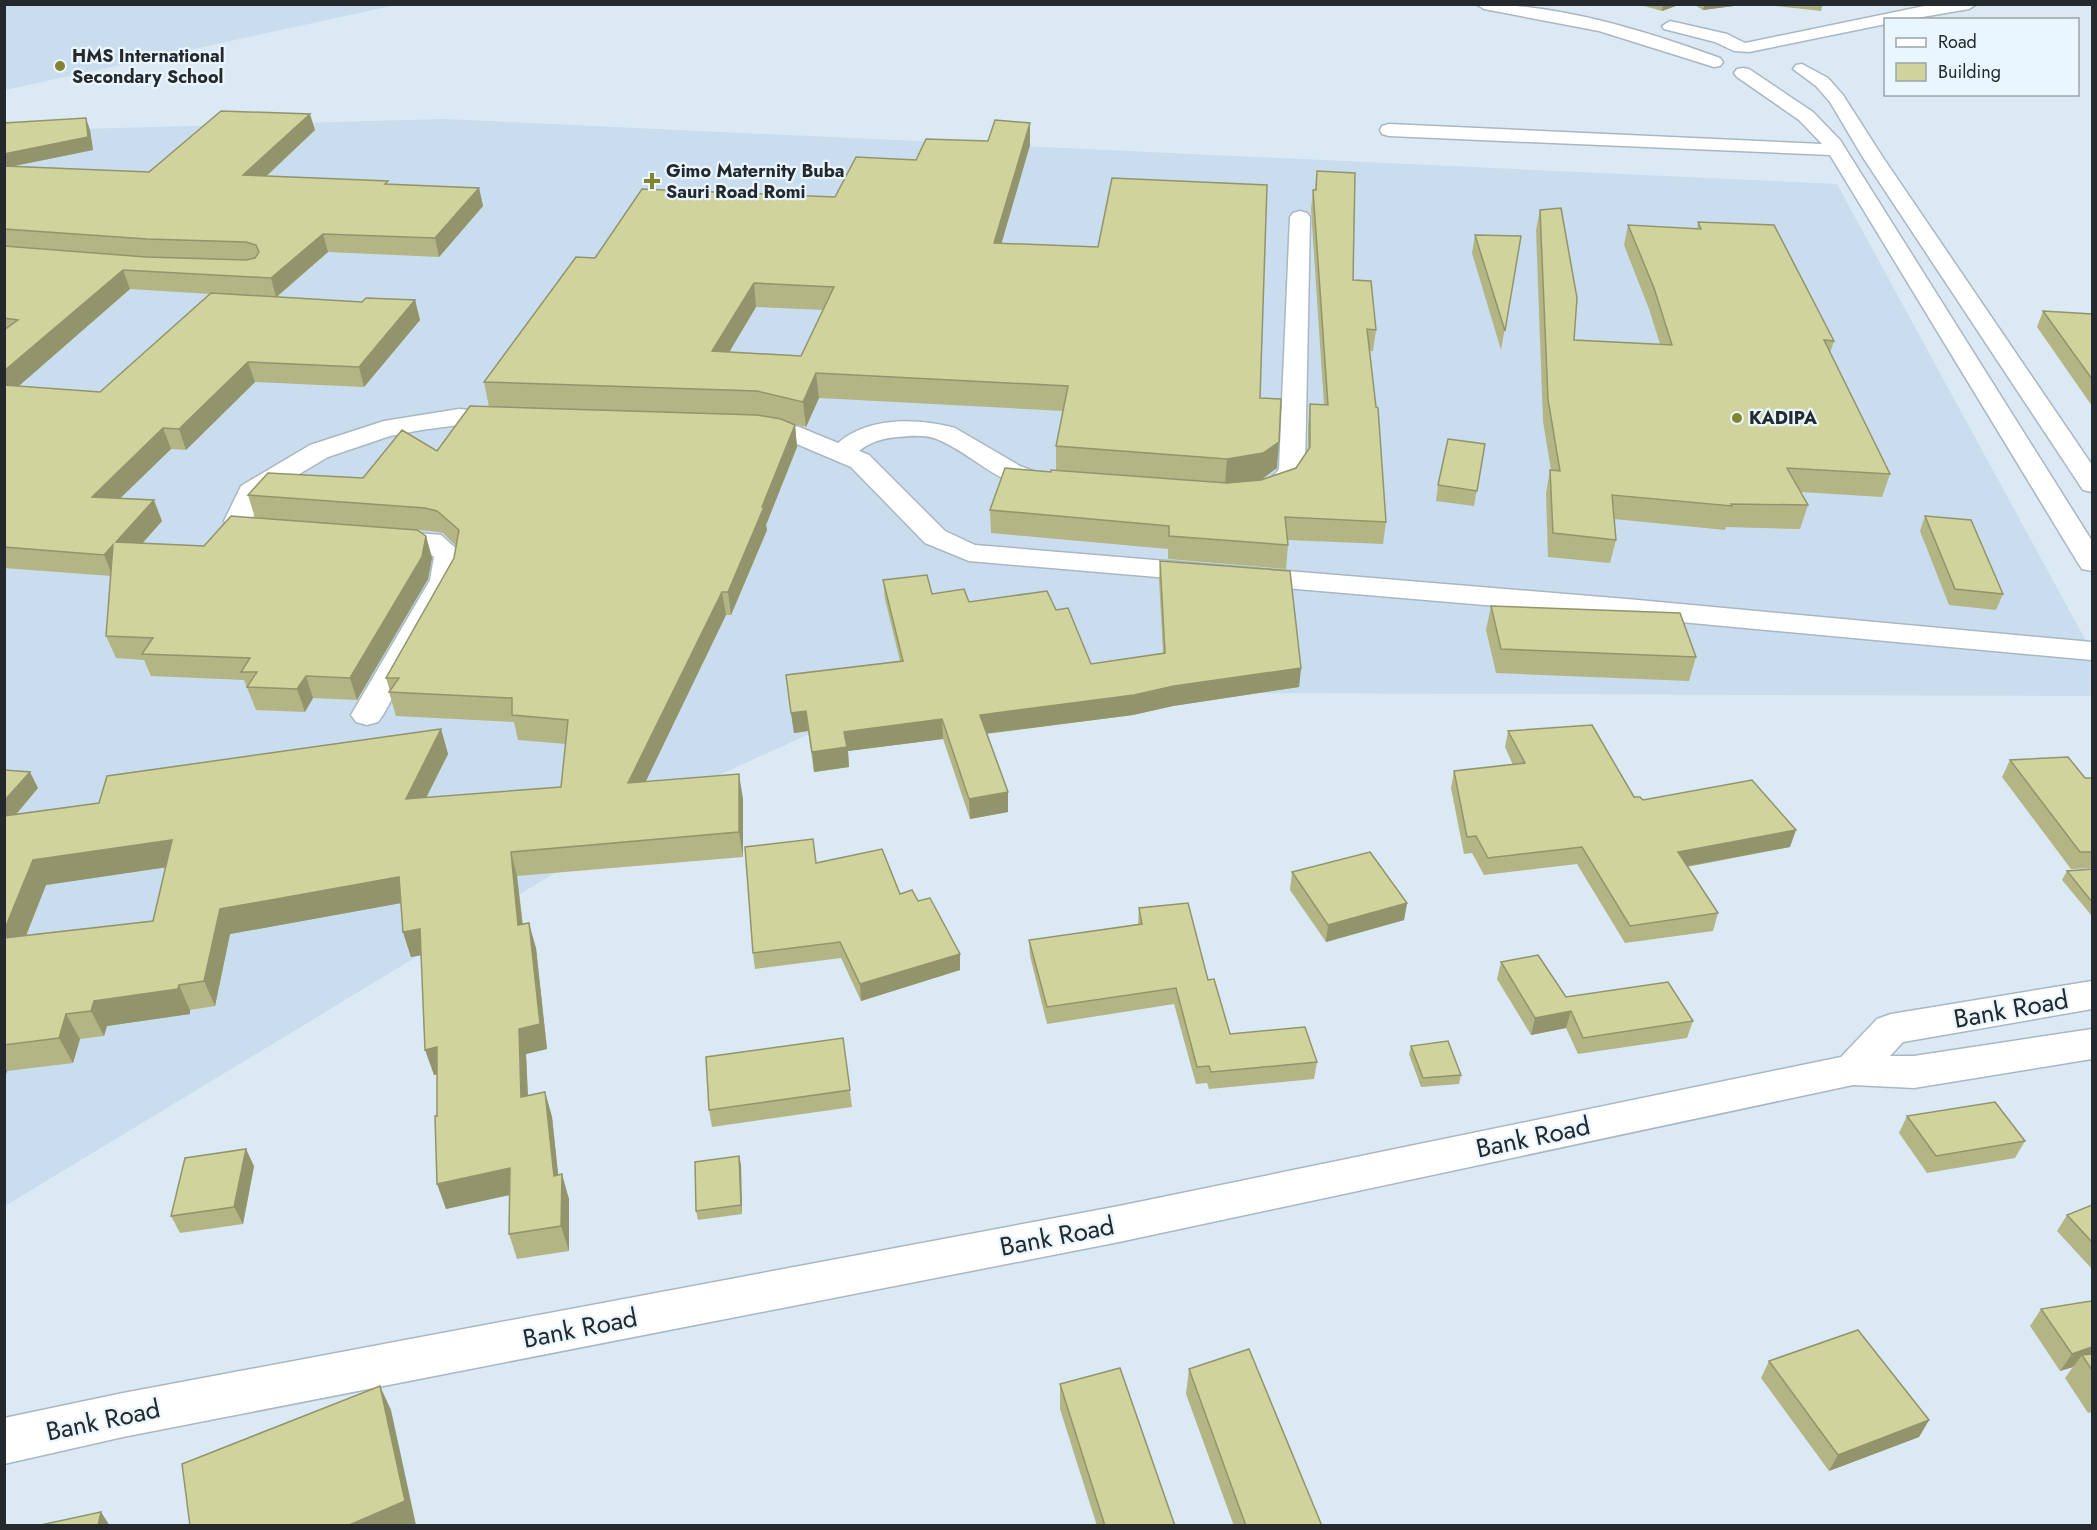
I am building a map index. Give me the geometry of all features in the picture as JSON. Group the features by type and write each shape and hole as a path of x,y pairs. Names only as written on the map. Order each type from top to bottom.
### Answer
{"street":[{"path":"1484,4 1535,12 1652,39 1743,73 1806,116 1837,150 2092,563"},
{"path":"1563,4 1637,20"},
{"path":"1891,18 1969,4"},
{"path":"1714,62 1712,57 1716,52 1884,20"},
{"path":"1657,24 1721,39 1744,47 1781,52 1792,70"},
{"path":"1792,70 1828,32"},
{"path":"1743,73 1792,70 1822,82 1837,99 1872,156 2092,484"},
{"path":"1389,130 1837,150"},
{"path":"1236,494 1258,492 1283,483 1292,469 1300,217"},
{"path":"302,532 243,528 238,521 250,492 319,452 384,429 459,417 528,420"},
{"path":"725,426 760,427 790,432 861,461 935,537 969,553 1638,609 2092,651"},
{"path":"842,453 859,438 891,430 919,428 946,433 1011,472 1034,481 1070,484"},
{"path":"360,536 431,541 448,555 444,580 367,715"},
{"name":"Bank Road","path":"4,1441 123,1415 1096,1228 1853,1070 1891,1029 2092,995"},
{"path":"1853,1070 1914,1072 2092,1044"}],"shaded area":[{"name":"HMS International Secondary School","path":"5,4 396,4 396,5 5,90"},
{"path":"444,119 1837,184 2092,652 2092,696 902,692 710,779 5,1206 5,131"}],"building":[{"path":"221,111 310,114 243,175 388,181 385,184 479,188 435,238 323,234 271,278 123,270 4,371 4,330 18,320 4,318 4,246 146,257 246,260 255,258 259,252 256,245 246,242 147,239 4,229 4,166 149,172"},
{"path":"86,118 88,137 4,154 4,123"},
{"path":"995,120 1030,123 994,243 1098,247 1112,178 1267,185 1260,398 1281,399 1279,442 1263,453 1227,459 1056,446 1068,386 816,373 803,402 757,391 484,382 576,257 595,258 642,189 835,197 856,157 916,160 926,139 988,141","holes":["754,283 834,287 801,356 712,351"]},
{"path":"1317,171 1355,173 1353,280 1371,281 1376,330 1367,329 1376,407 1378,408 1386,522 1285,517 1288,545 1169,536 1169,526 990,510 1005,468 1227,483 1261,480 1296,468 1310,447 1310,404 1328,405 1313,190 1316,190"},
{"path":"1561,208 1577,298 1574,340 1672,345 1654,288 1628,225 1701,229 1698,222 1774,225 1834,341 1824,340 1890,474 1787,468 1808,505 1731,504 1732,506 1612,495 1616,540 1553,533 1550,470 1560,471 1548,399 1540,210"},
{"path":"1475,235 1521,236 1505,331"},
{"path":"211,293 362,302 366,298 415,300 359,367 248,362 179,429 163,428 92,497 154,500 116,542 204,546 231,516 417,530 426,536 422,557 350,678 306,676 297,689 247,687 257,672 241,672 250,658 142,654 153,638 106,636 113,545 104,555 4,547 4,385 100,392"},
{"path":"2043,311 2092,314 2092,379"},
{"path":"470,406 757,415 781,419 795,425 728,592 722,592 628,783 739,774 739,832 511,852 518,925 529,923 540,1024 519,1029 521,1097 545,1092 554,1176 562,1174 561,1226 509,1234 510,1168 437,1184 435,1116 437,1116 437,1047 425,1050 420,929 403,932 399,877 220,909 204,981 179,985 178,989 94,1001 91,1011 66,1014 59,1038 4,1045 4,938 153,921 172,840 33,860 4,931 4,816 99,803 107,776 441,729 406,799 561,787 568,720 512,715 512,698 389,692 399,678 386,678 454,558 459,530 437,511 425,508 248,495 268,473 363,478 402,430 437,451"},
{"path":"1448,439 1485,444 1477,491 1438,485"},
{"path":"1925,516 1971,520 2003,594 1955,589"},
{"path":"1160,561 1290,571 1301,668 1174,686 1134,695 980,715 1008,792 969,799 942,719 844,732 847,747 812,752 806,711 791,713 786,675 903,661 883,580 927,575 932,594 964,589 969,602 1047,591 1056,610 1068,608 1091,664 1165,653"},
{"path":"1491,606 1680,613 1696,657 1501,649"},
{"path":"1592,725 1634,797 1640,797 1643,800 1752,780 1796,830 1678,852 1718,913 1630,926 1582,847 1488,858 1476,836 1467,837 1454,771 1525,763 1508,731"},
{"path":"2068,757 2085,778 2092,778 2092,852 2080,852 2010,760"},
{"path":"4,770 30,772 4,801"},
{"path":"813,839 816,863 882,849 900,894 912,890 918,901 930,898 960,954 860,984 840,942 753,953 745,847"},
{"path":"1370,852 1407,903 1328,925 1292,872"},
{"path":"2092,869 2092,902 2067,871"},
{"path":"1188,903 1208,980 1214,979 1230,1034 1305,1027 1317,1062 1211,1072 1209,1066 1197,1067 1176,988 1047,1007 1029,940 1142,924 1139,908"},
{"path":"1538,955 1566,997 1668,982 1693,1021 1583,1038 1571,1011 1535,1018 1501,962"},
{"path":"843,1038 850,1090 709,1110 706,1057"},
{"path":"1448,1041 1461,1075 1423,1078 1411,1046"},
{"path":"1995,1102 2025,1141 1936,1156 1907,1116"},
{"path":"246,1149 234,1207 171,1216 185,1158"},
{"path":"739,1156 741,1205 696,1211 695,1162"},
{"path":"2092,1205 2092,1242 2067,1215"},
{"path":"2091,1301 2092,1347 2072,1354 2041,1309"},
{"path":"1858,1330 1929,1420 1838,1455 1769,1361"},
{"path":"1249,1349 1322,1526 1246,1526 1189,1369"},
{"path":"2092,1354 2092,1370 2082,1355"},
{"path":"1120,1368 1175,1526 1105,1526 1060,1384"},
{"path":"380,1386 405,1501 347,1526 190,1526 182,1464"},
{"path":"101,1512 98,1526 36,1526"}],"place":[{"name":"HMS International Secondary School","path":"60,66"},
{"name":"Gimo Maternity Buba Sauri Road Romi","path":"652,181"},
{"name":"KADIPA","path":"1737,418"}]}
